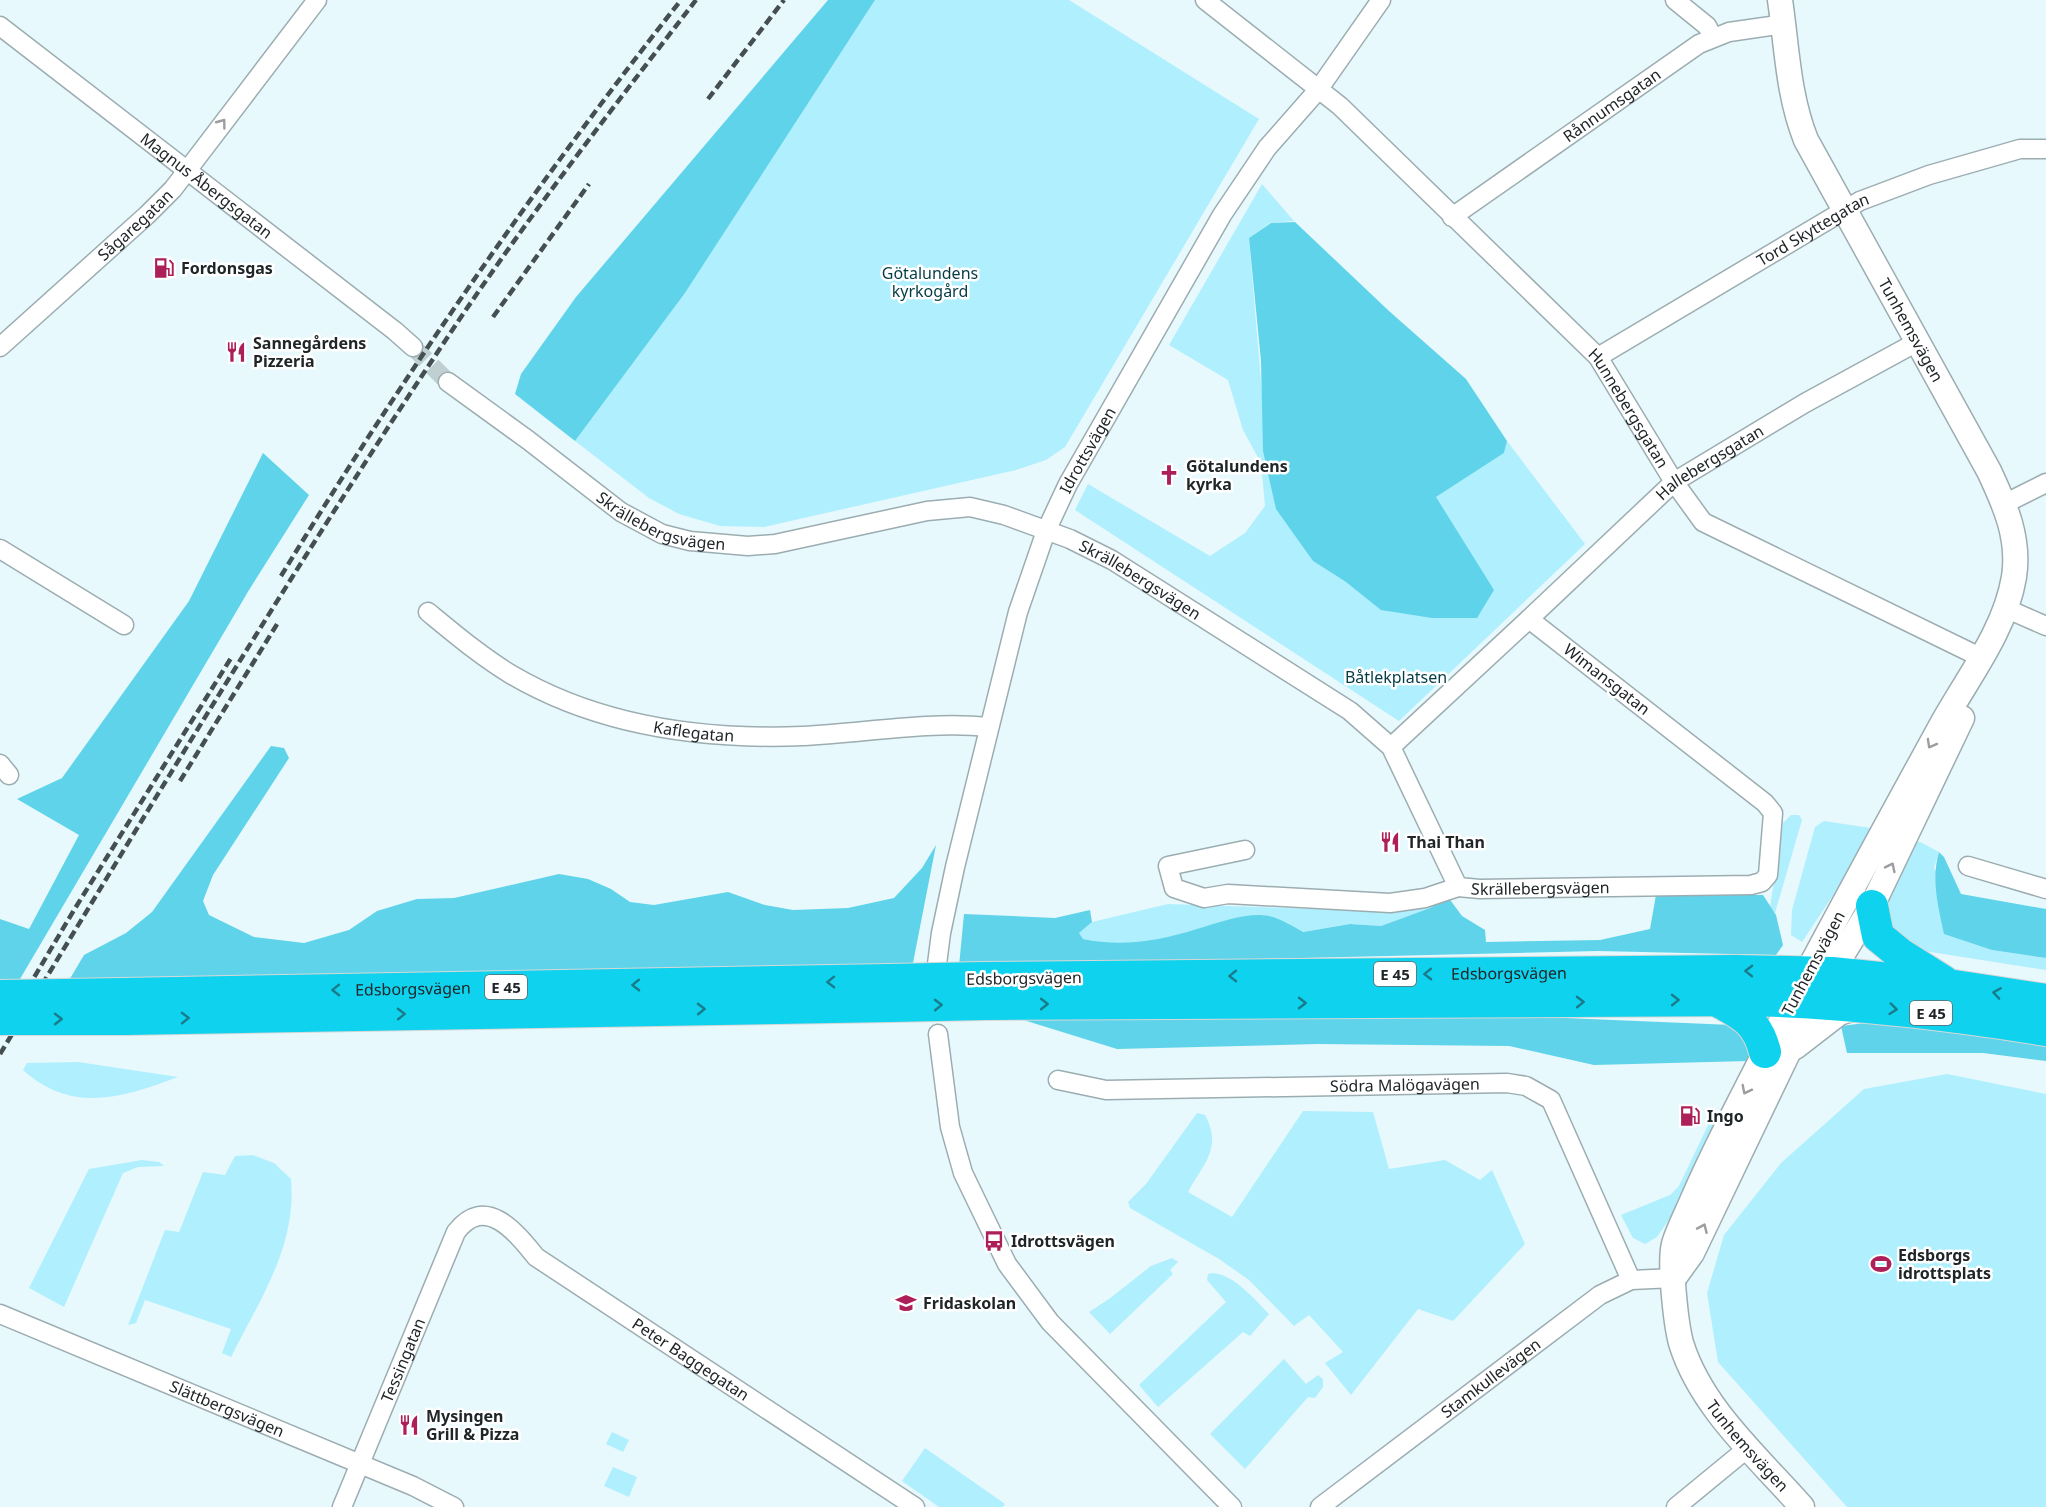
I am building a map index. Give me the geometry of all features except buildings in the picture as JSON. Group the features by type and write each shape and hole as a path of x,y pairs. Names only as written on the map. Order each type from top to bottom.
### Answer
{"highway":[{"path":"1872,906 1878,936 1900,954 1948,985"},
{"name":"Edsborgsvägen","path":"0,1019 125,1006 984,991 1948,985 2046,1000"},
{"name":"Edsborgsvägen","path":"984,991 1524,1003 1715,999 1811,987 1862,1005 1952,1015 2046,1030"},
{"name":"Edsborgsvägen","path":"0,996 125,1006"},
{"path":"1715,999 1751,1022 1776,1053"}],"street":[{"name":"Sågaregatan","path":"0,347 173,189 316,0"},
{"name":"Hunnebergsgatan","path":"1205,0 1340,106 1598,357 1674,482 1703,522 1982,658"},
{"name":"Idrottsvägen","path":"938,964 941,933 1021,602 1046,531 1068,483 1222,215 1267,148 1318,90 1381,0"},
{"path":"1675,0 1707,26 1713,37"},
{"name":"Tunhemsvägen","path":"1780,0 1796,115 1806,140 2004,504 2011,524 2015,560 2013,579 2005,608 1982,658 1946,717 1776,1053 1709,1161 1673,1247 1674,1308 1681,1341 1691,1369 1711,1403 1802,1507"},
{"name":"Rånnumsgatan","path":"1452,217 1713,37 1761,25 1784,24"},
{"name":"Magnus Åbergsgatan","path":"0,26 413,347"},
{"name":"Tord Skyttegatan","path":"1598,357 1843,210 1929,175 2020,149 2046,149"},
{"name":"Hallebergsgatan","path":"1529,619 1674,482 1805,403 1917,342"},
{"name":"Skrällebergsvägen","path":"448,382 621,512 644,526 672,537 723,546 766,545 916,513 970,507 1004,515 1083,544 1112,560 1350,711 1391,747 1458,887 1480,889 1750,885 1762,882"},
{"path":"2004,504 2046,483"},
{"path":"0,549 124,625"},
{"path":"2005,608 2046,626"},
{"name":"Kaflegatan","path":"428,612 474,650 515,676 588,709 666,728 751,738 937,724 989,727"},
{"path":"1391,747 1529,619"},
{"name":"Wimansgatan","path":"1529,619 1765,803 1773,813 1773,838 1768,875 1762,882"},
{"name":"Tunhemsvägen","path":"1811,987 1872,906 1968,706 1982,658"},
{"path":"1245,850 1168,866 1174,888 1204,898 1228,894 1390,903 1425,898 1458,887"},
{"path":"1968,867 2046,889"},
{"path":"1776,1053 1839,1013 1862,1005"},
{"path":"938,1034 948,1116 963,1173 1007,1264 1050,1322 1232,1507"},
{"name":"Södra Malögavägen","path":"1058,1080 1106,1090 1507,1083 1526,1086 1551,1100 1631,1280"},
{"name":"Peter Baggegatan","path":"472,1218 493,1216 503,1222 536,1257 915,1507"},
{"name":"Tessingatan","path":"342,1507 456,1233 464,1222 472,1218"},
{"name":"Stamkullevägen","path":"1320,1507 1600,1295 1631,1280 1674,1278"},
{"name":"Slättbergsvägen","path":"0,1314 413,1486 454,1507"},
{"path":"1676,1507 1749,1447"}],"green space":[{"name":"Götalundens kyrkogård","path":"875,0 1069,0 1259,119 1065,447 1046,460 1016,470 764,527 720,526 679,514 649,498 575,441 685,293"},
{"name":"Båtlekplatsen","path":"1262,184 1294,221 1270,223 1249,238 1262,394 1301,541 1313,561 1346,582 1436,497 1504,453 1507,441 1585,544 1399,721 1075,510 1088,484 1210,556 1245,533 1265,506 1261,463 1243,430 1228,380 1169,345"},
{"path":"1791,815 1799,815 1802,820 1775,913 1770,907 1783,823"},
{"path":"1824,821 1877,829 1802,942 1791,935 1792,910 1815,827"},
{"path":"1914,842 1920,842 1939,852 1934,868 1992,950 2046,958 2046,970 1918,950 1894,934 1885,903"},
{"path":"1448,897 1430,908 1381,926 1350,924 1302,932 1283,923 1246,920 1135,944 1091,941 1083,939 1079,933 1092,922 1168,904 1370,911"},
{"path":"78,1062 178,1077 137,1091 98,1098 60,1093 41,1084 23,1070 27,1063"},
{"name":"Edsborgs idrottsplats","path":"1947,1074 2046,1094 2046,1507 1847,1507 1718,1362 1707,1293 1724,1235 1781,1163 1864,1089"},
{"path":"1303,1111 1373,1112 1389,1169 1445,1160 1480,1180 1492,1170 1525,1244 1453,1321 1418,1309 1351,1395 1325,1363 1343,1352 1309,1315 1294,1326 1249,1280 1219,1259 1130,1208 1128,1202 1146,1184 1197,1113 1205,1115 1212,1137 1211,1146 1205,1164 1188,1192 1232,1217"},
{"path":"1711,1119 1718,1123 1670,1218 1657,1237 1645,1244 1633,1238 1621,1215 1670,1195 1679,1186"},
{"path":"253,1155 274,1163 291,1179 291,1204 288,1227 274,1271 231,1357 222,1353 231,1329 145,1300 136,1323 128,1325 165,1230 179,1232 203,1172 225,1175 235,1156"},
{"path":"142,1160 159,1162 164,1166 138,1167 123,1173 64,1307 29,1288 89,1169"},
{"path":"1172,1258 1178,1262 1170,1270 1173,1274 1110,1334 1089,1312 1151,1266"},
{"path":"1213,1273 1236,1283 1269,1314 1250,1336 1243,1332 1158,1407 1139,1385 1226,1302 1207,1280 1208,1274"},
{"path":"1284,1359 1306,1384 1318,1375 1323,1379 1323,1387 1315,1398 1308,1397 1245,1469 1210,1434"},
{"path":"612,1432 629,1440 623,1452 606,1444"},
{"path":"925,1448 1005,1504 1003,1507 939,1507 902,1481"},
{"path":"613,1467 637,1477 629,1497 604,1486"}],"shaded area":[{"path":"828,0 875,0 685,293 575,441 515,394 521,374 576,297"},
{"path":"1295,222 1389,311 1466,379 1507,441 1504,453 1436,497 1494,590 1477,618 1432,618 1381,610 1346,582 1313,561 1276,509 1263,451 1261,361 1249,238 1271,223"},
{"path":"263,453 309,495 249,590 20,979 0,980 0,919 29,929 79,835 17,799 62,778 189,601"},
{"path":"271,746 284,748 289,758 213,875 203,901 209,915 254,937 304,943 349,930 377,911 417,899 454,898 559,874 588,879 611,889 630,902 654,905 728,892 765,905 793,910 848,908 894,898 922,868 936,845 912,968 68,982 84,955 126,933 152,912"},
{"path":"1939,852 1944,857 1961,894 2046,909 2046,958 1992,950 1944,934 1935,882"},
{"path":"1656,895 1763,895 1776,915 1783,945 1776,955 1598,951 959,966 964,914 1055,918 1090,910 1092,922 1079,933 1083,939 1126,943 1169,937 1252,915 1271,917 1303,932 1350,924 1381,926 1430,908 1448,897 1462,916 1485,930 1486,942 1600,940 1650,929"},
{"path":"1521,1016 1732,1025 1742,1030 1754,1054 1748,1061 1594,1065 1509,1046 1318,1044 1117,1049 1017,1018"},
{"path":"1873,1022 2046,1044 2046,1061 1983,1053 1847,1053 1841,1026"}],"tunnel":[{"path":"413,347 448,382"}],"railway":[{"path":"281,576 327,501 472,282 574,140 681,0"},
{"path":"0,1054 221,691 392,421 510,247 570,164 696,0"},
{"path":"708,99 784,0"},
{"path":"493,317 589,184"},
{"path":"180,781 279,621"},
{"path":"0,1035 74,910 231,658"}],"place":[{"name":"Fordonsgas","path":"164,268"},
{"name":"Sannegårdens Pizzeria","path":"236,352"},
{"name":"Götalundens kyrka","path":"1169,475"},
{"name":"Thai Than","path":"1390,842"},
{"name":"Ingo","path":"1690,1116"},
{"name":"Idrottsvägen","path":"994,1241"},
{"name":"Edsborgs idrottsplats","path":"1881,1264"},
{"name":"Fridaskolan","path":"906,1303"},
{"name":"Mysingen Grill & Pizza","path":"409,1425"}]}
